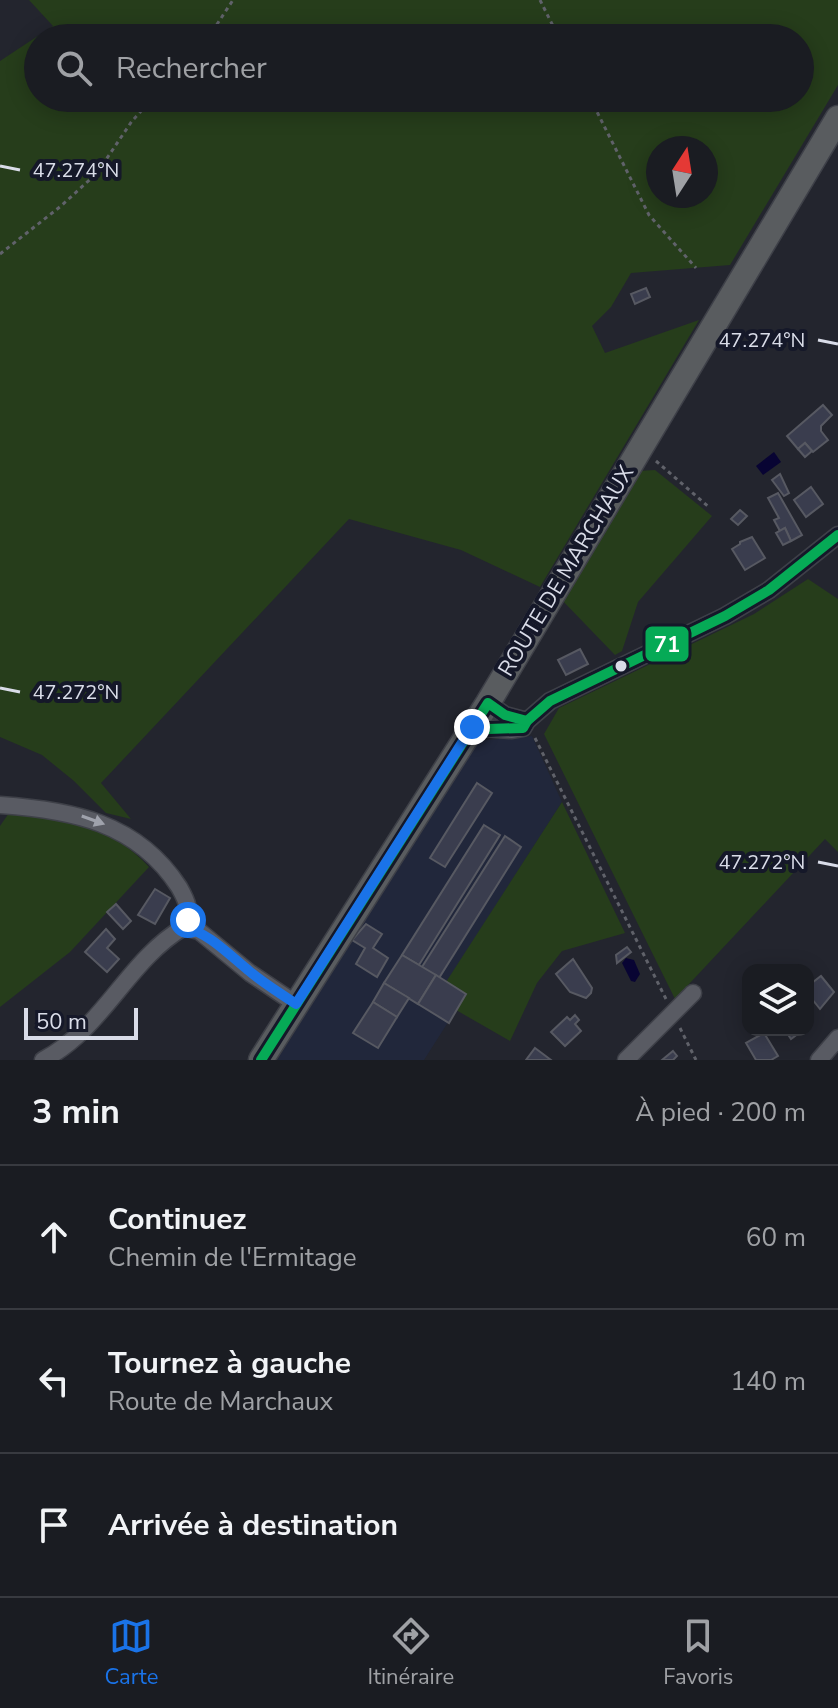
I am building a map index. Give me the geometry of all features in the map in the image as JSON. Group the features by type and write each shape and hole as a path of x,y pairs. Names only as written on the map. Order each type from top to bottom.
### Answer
{"main road":[{"name":"ROUTE DE MARCHAUX","path":"261,1060 488,703 838,118"}],"street":[{"path":"472,727 523,728 550,701 725,616 758,596 838,535"},
{"path":"488,703 505,715 527,721"},
{"path":"8,805 89,817 129,837 169,872 186,899 189,911 184,927 168,936 152,952 92,1024 64,1049 43,1060"},
{"path":"184,927 212,939 250,973 296,1004"},
{"path":"626,1060 693,993"},
{"path":"819,1060 838,1038"}],"path":[{"path":"217,24 233,0"},
{"path":"540,0 552,24"},
{"path":"0,254 97,173 140,112"},
{"path":"597,112 649,215 696,268"},
{"path":"640,447 710,508"},
{"path":"527,721 663,993"}],"shaded area":[{"path":"774,452 781,462 763,475 756,466"},
{"path":"532,736 562,802 447,982 466,994 424,1060 277,1060 476,741"},
{"path":"626,958 634,960 640,974 635,982 631,981 622,963"}],"green space":[{"path":"29,0 838,0 838,85 730,265 631,273 611,307 592,326 605,353 699,320 540,587 461,550 349,519 101,783 131,819 106,813 42,755 0,737 0,61 24,45 24,112 814,112 814,24 51,24"},
{"path":"655,470 712,516 638,602 622,651 615,655 560,598 638,471"},
{"path":"808,579 838,599 838,852 825,839 675,999 544,734 559,708 754,614"},
{"path":"562,802 625,933 562,951 537,983 510,1041 456,1010 466,994 446,982"},
{"path":"9,813 49,817 85,826 118,841 149,867 70,952 0,1007 0,826"}],"building":[{"path":"646,288 650,297 635,304 631,294"},
{"path":"823,405 832,415 821,426 828,440 813,452 805,443 798,449 787,436"},
{"path":"805,443 812,451 805,457 798,449"},
{"path":"780,474 789,493 784,496 772,480"},
{"path":"811,487 823,504 806,517 794,500"},
{"path":"778,493 802,535 791,541 785,528 780,531 774,520 779,518 768,498"},
{"path":"740,510 747,516 738,525 731,519"},
{"path":"785,528 791,541 783,545 776,533"},
{"path":"752,537 765,558 745,570 732,549"},
{"path":"580,649 588,664 566,675 558,660"},
{"path":"477,783 492,793 445,867 430,858"},
{"path":"484,825 500,835 419,965 402,955"},
{"path":"505,836 521,847 439,978 422,967"},
{"path":"155,889 170,898 155,924 138,915"},
{"path":"116,904 131,921 123,929 107,912"},
{"path":"366,924 382,934 373,948 388,958 377,977 356,964 365,948 352,940"},
{"path":"106,929 115,939 107,948 119,959 107,972 85,952"},
{"path":"627,947 631,952 617,963 616,955"},
{"path":"402,955 436,975 418,1004 384,983"},
{"path":"573,959 592,988 586,998 570,992 556,974"},
{"path":"436,975 466,994 449,1023 418,1004"},
{"path":"821,976 834,992 820,1009 814,1002 814,981"},
{"path":"384,983 409,998 397,1017 373,1002"},
{"path":"373,1002 397,1017 378,1048 353,1033"},
{"path":"575,1015 579,1020 575,1024 581,1031 565,1046 551,1032 567,1017 570,1020"},
{"path":"759,1036 766,1036 778,1056 771,1060 756,1060 746,1043"},
{"path":"535,1048 551,1060 526,1060"},
{"path":"673,1051 677,1056 673,1060 662,1060"}],"transit line":[{"name":"71","path":"488,729 523,728 550,701 725,616 769,590 838,535"},
{"name":"71","path":"261,1060 488,703 505,715 527,721"}],"route":[{"path":"188,920 184,927 212,939 250,973 296,1004 472,727"}]}
